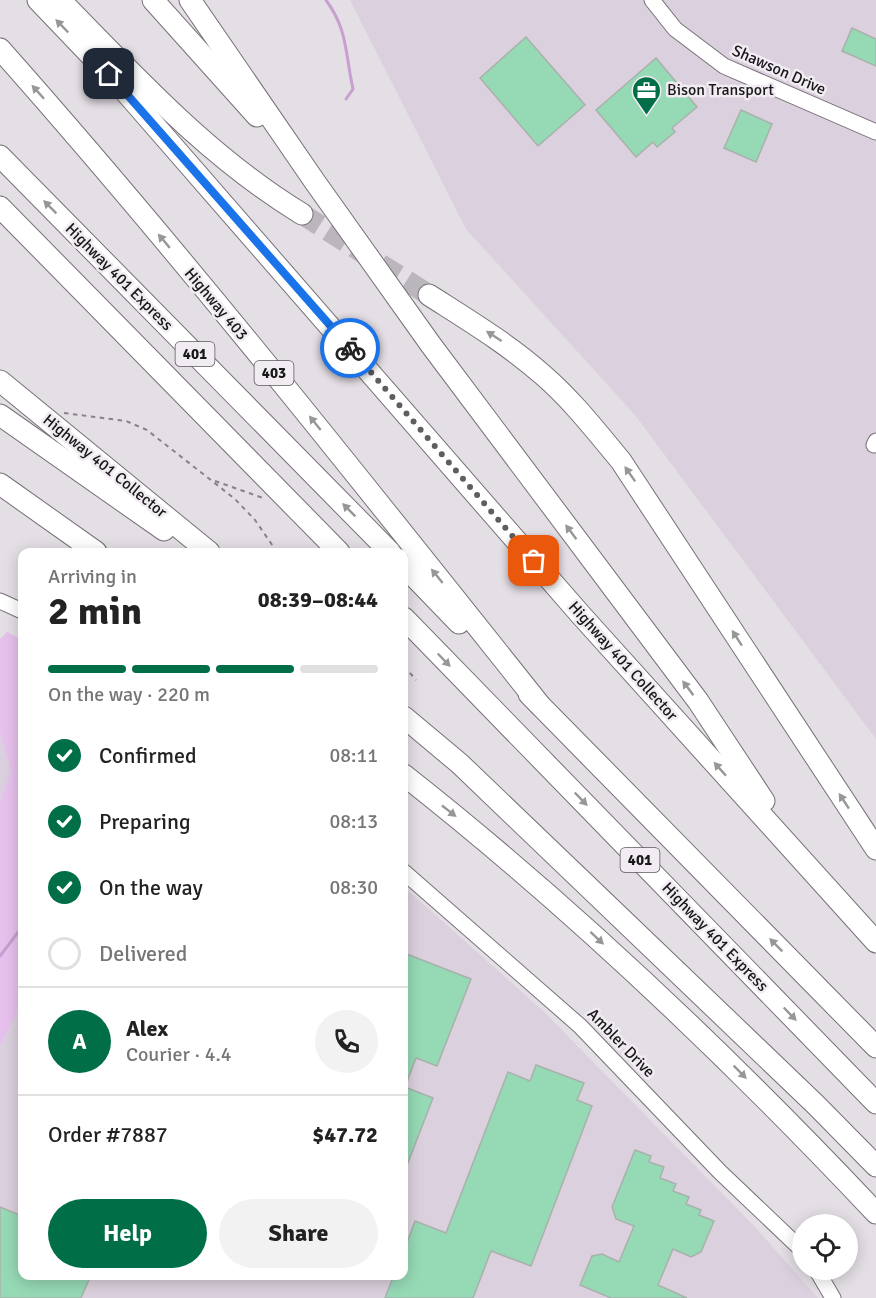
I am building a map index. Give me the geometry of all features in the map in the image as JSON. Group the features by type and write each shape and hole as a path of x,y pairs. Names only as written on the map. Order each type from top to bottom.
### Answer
{"highway":[{"name":"Highway 401 Collector","path":"38,0 131,98 580,614 876,942"},
{"path":"60,0 160,101 226,162 258,187 302,214"},
{"path":"153,0 315,182"},
{"path":"190,0 431,345 698,702 802,859"},
{"name":"Highway 403","path":"0,50 78,138 300,404 539,704"},
{"name":"Highway 401 Express","path":"0,156 386,548"},
{"name":"401","path":"0,207 335,548"},
{"path":"0,226 164,373"},
{"path":"429,295 502,342 544,376 585,418 621,461 876,849"},
{"name":"Highway 401 Collector","path":"0,381 204,548"},
{"path":"0,415 189,548"},
{"path":"0,484 90,548"},
{"name":"401","path":"408,570 876,1047"},
{"name":"Highway 401 Express","path":"408,622 876,1103"},
{"path":"408,720 459,763 816,1105 876,1166"},
{"path":"408,778 507,859 700,1033 876,1213"}],"street":[{"name":"Shawson Drive","path":"652,0 675,29 724,66 876,132"},
{"path":"0,601 18,609"},
{"name":"Ambler Drive","path":"408,876 580,1026 720,1172 792,1240"},
{"path":"822,1280 833,1298"}],"path":[{"path":"35,409 136,424 210,478 255,519 274,548"},
{"path":"210,478 238,491 294,506"},
{"path":"408,671 416,680"}],"shaded area":[{"path":"350,0 876,0 876,739 635,415 466,229"},
{"path":"7,632 18,638 18,1011 0,1046 0,801 11,771 0,734 0,639"},
{"path":"0,734 11,771 0,801"},
{"path":"408,891 542,1010 753,1225 792,1269 792,1280 802,1280 818,1298 0,1298 0,1046 18,1011 18,1280 408,1280"}],"building":[{"path":"852,28 876,39 876,66 842,51"},
{"path":"526,37 585,105 538,146 480,78"},
{"path":"656,58 697,107 672,128 675,132 657,147 653,142 636,157 596,110"},
{"path":"741,110 772,124 756,162 724,148"},
{"path":"408,955 471,979 437,1066 416,1058 408,1079"},
{"path":"536,1065 584,1083 577,1100 592,1106 531,1266 491,1251 473,1298 385,1298 392,1280 408,1280 408,1240 415,1221 446,1233 508,1072 530,1081"},
{"path":"408,1088 433,1098 408,1163"},
{"path":"635,1150 651,1156 649,1162 664,1167 660,1178 676,1184 673,1191 689,1197 686,1204 701,1210 699,1215 714,1221 701,1252 691,1257 673,1249 658,1285 687,1298 611,1298 580,1285 592,1256 602,1254 619,1262 634,1226 616,1219 612,1207"},
{"path":"0,1207 18,1214 18,1280 89,1280 81,1298 0,1298"}],"waterway":[{"path":"326,0 338,22 345,42 353,89 346,99"},
{"path":"0,956 18,932"}],"tunnel":[{"path":"302,214 429,295"}],"way so far":[{"path":"350,348 534,561"}],"place":[{"name":"Bison Transport","path":"646,116"}],"route":[{"path":"109,74 350,348"}]}
